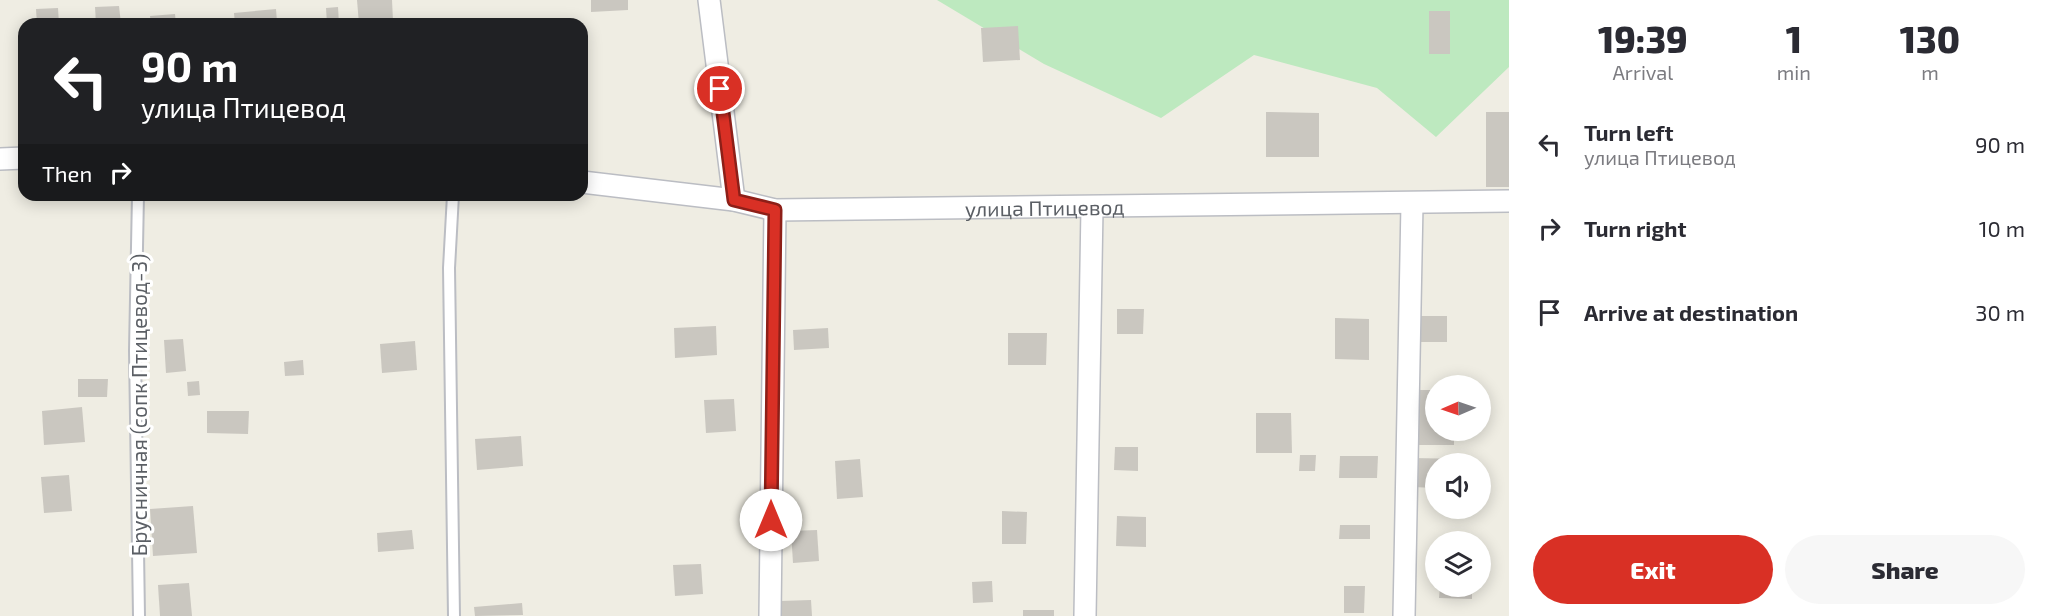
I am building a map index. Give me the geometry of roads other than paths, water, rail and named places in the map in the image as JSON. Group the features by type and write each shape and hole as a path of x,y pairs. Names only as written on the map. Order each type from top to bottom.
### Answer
{"street":[{"path":"710,0 734,200"},
{"path":"0,159 18,158"},
{"name":"улица Птицевод","path":"588,183 734,200 775,210 1092,208 1509,201"},
{"path":"1404,616 1412,204"},
{"path":"1085,616 1092,208"},
{"path":"770,616 775,210"}],"lane":[{"name":"Брусничная (сопк Птицевод-3)","path":"138,201 135,351 139,616"},
{"path":"453,201 449,268 454,616"}]}
